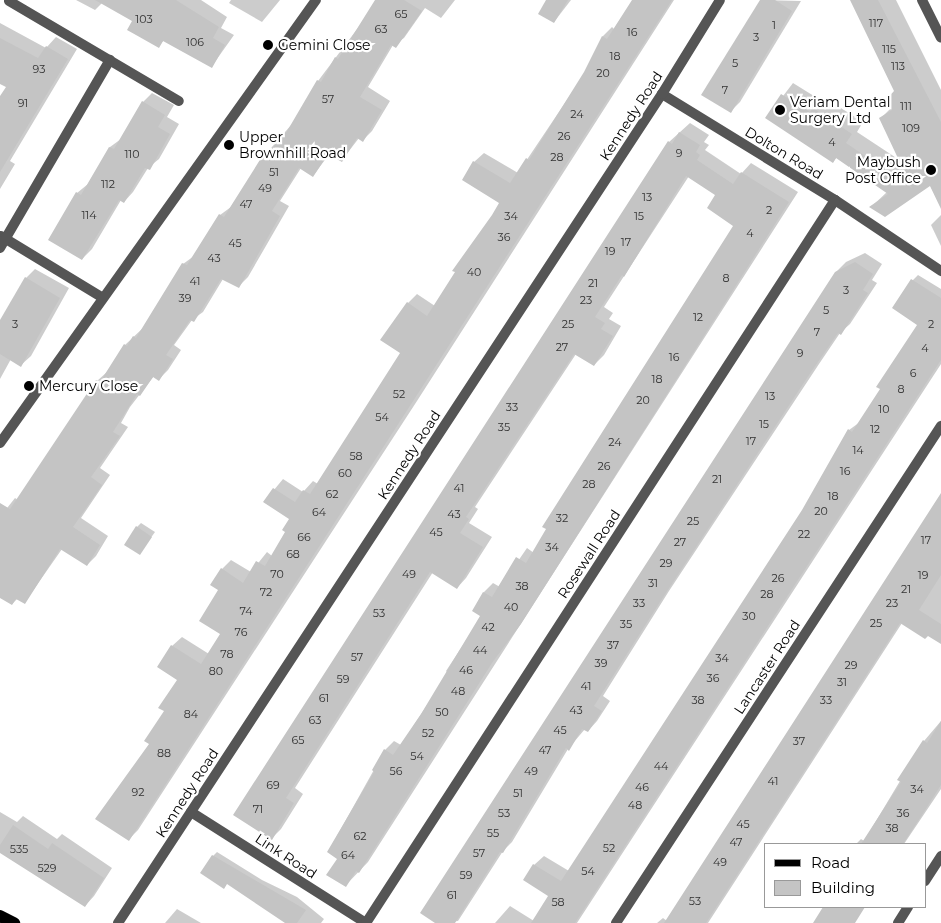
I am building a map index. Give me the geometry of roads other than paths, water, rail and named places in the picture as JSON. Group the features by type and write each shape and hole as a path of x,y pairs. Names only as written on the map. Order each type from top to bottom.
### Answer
{"main road":[{"path":"0,916 14,923"}],"street":[{"path":"0,443 316,0"},
{"name":"Kennedy Road","path":"118,923 662,94 720,0"},
{"path":"922,0 941,38"},
{"path":"9,1 179,101"},
{"path":"103,298 2,240 110,60"},
{"name":"Dolton Road","path":"662,94 835,200 941,271"},
{"name":"Rosewall Road","path":"366,923 835,200"},
{"name":"Lancaster Road","path":"616,923 941,426"},
{"name":"Link Road","path":"191,812 366,923"},
{"path":"926,879 941,856"},
{"path":"898,923 907,908"}],"place":[{"name":"Gemini Close","path":"268,45"},
{"name":"Veriam Dental Surgery Ltd","path":"780,110"},
{"name":"Upper Brownhill Road","path":"229,145"},
{"name":"Maybush Post Office","path":"931,170"},
{"name":"Mercury Close","path":"29,386"}]}
